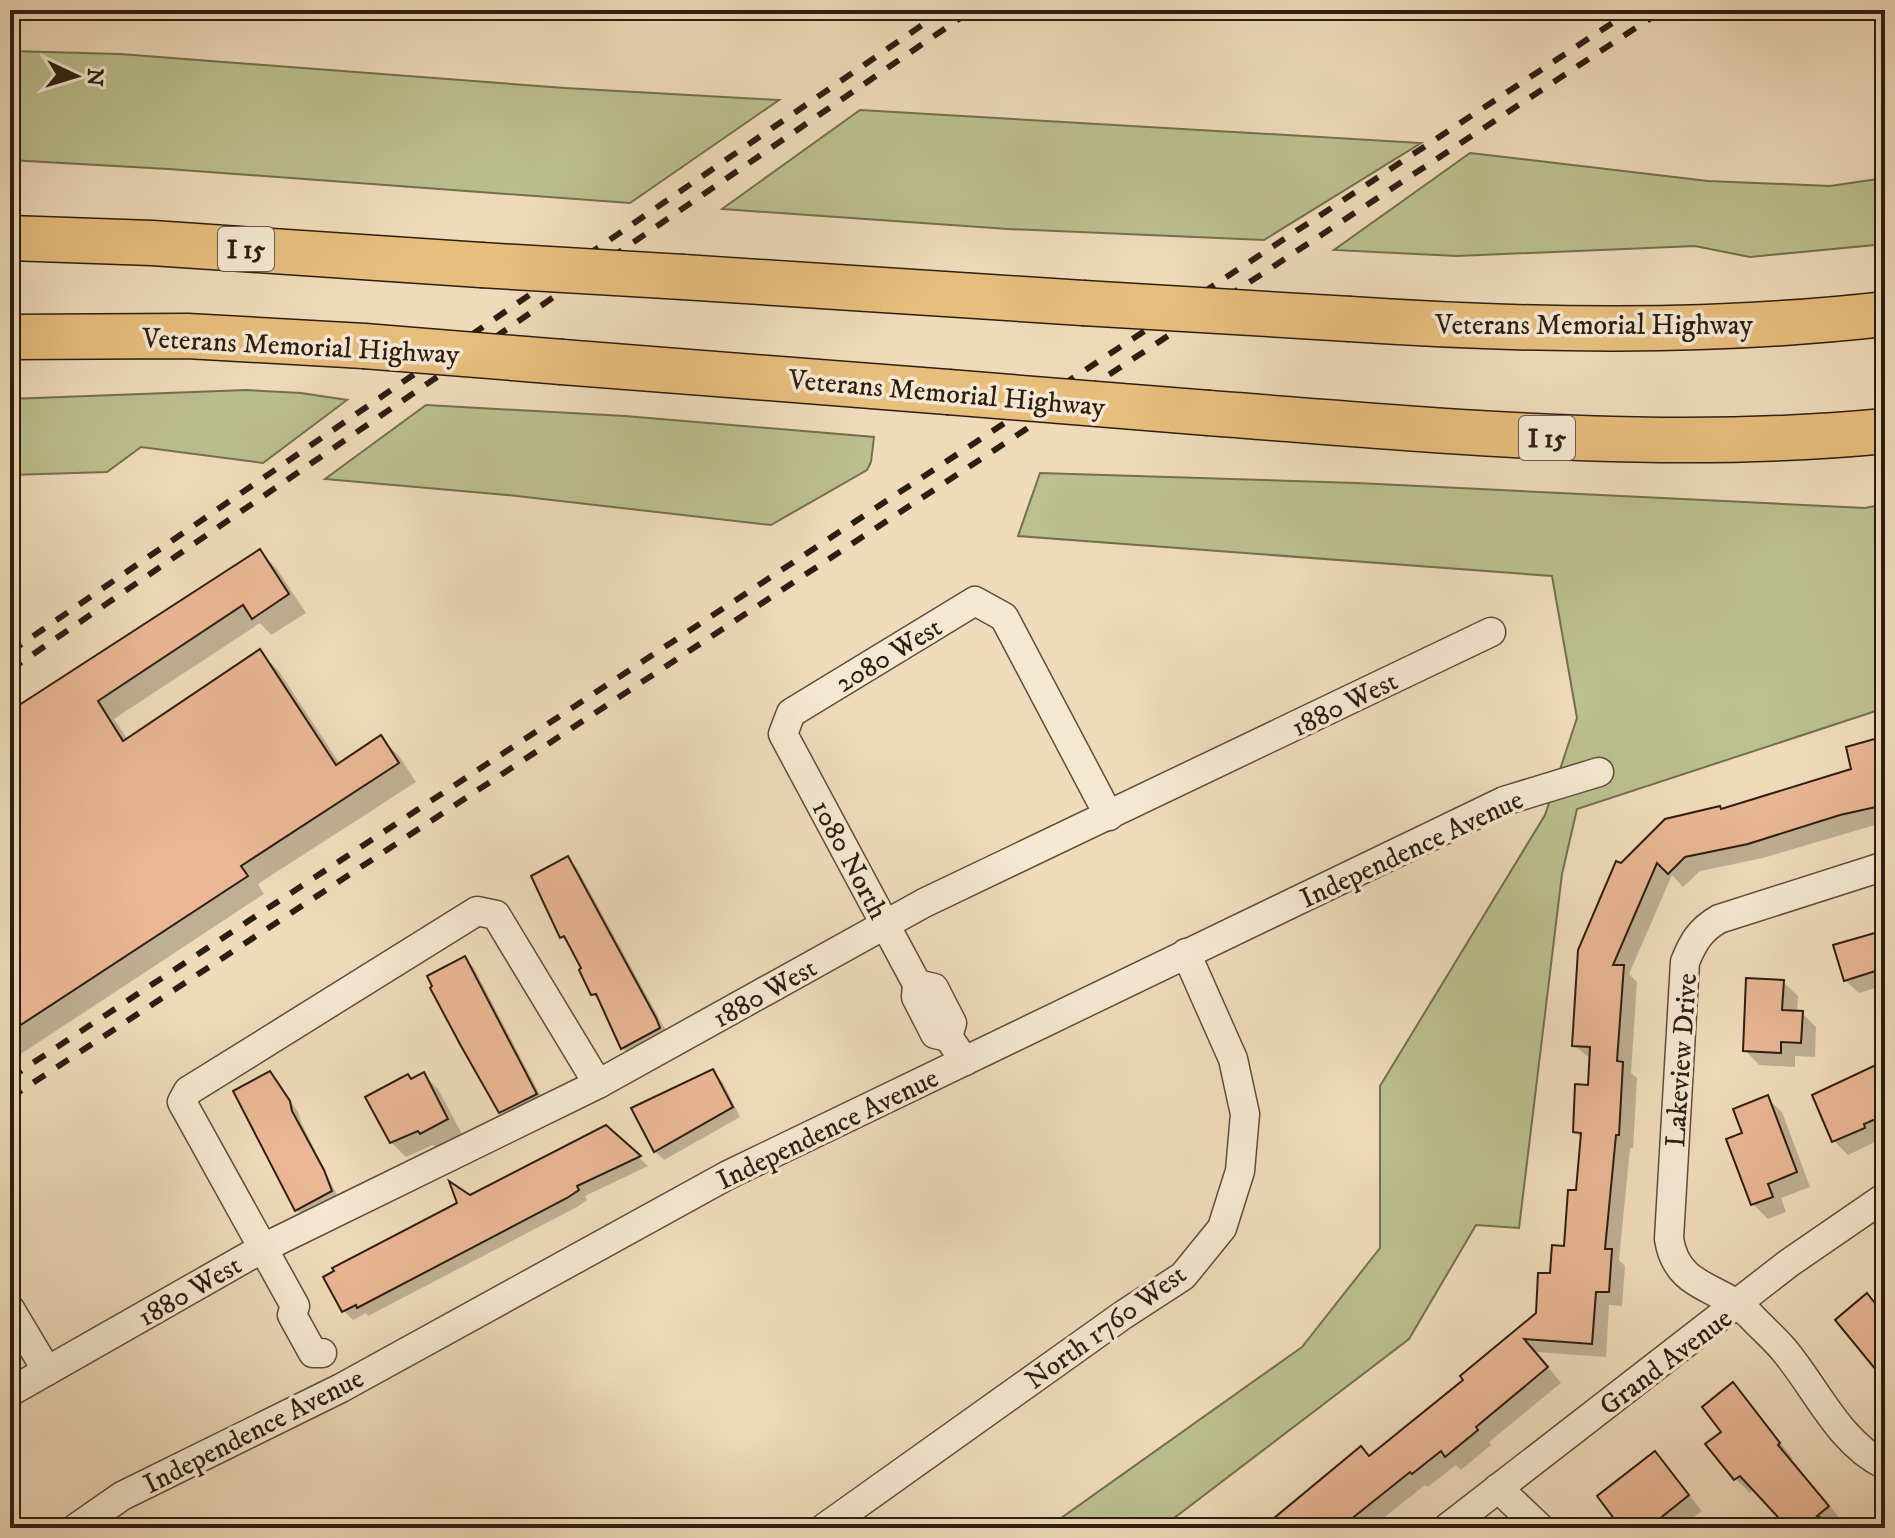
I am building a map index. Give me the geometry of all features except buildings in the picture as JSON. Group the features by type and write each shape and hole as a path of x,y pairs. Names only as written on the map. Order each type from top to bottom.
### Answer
{"highway":[{"name":"Veterans Memorial Highway","path":"10,238 121,241 1555,330 1750,326 1885,314"},
{"name":"Veterans Memorial Highway","path":"10,337 187,336 364,346 1502,435 1628,441 1792,439 1885,431"}],"street":[{"name":"2080 West","path":"783,734 791,713 975,601 1004,617 1109,816"},
{"name":"1880 West","path":"10,1392 263,1248 598,1084 924,903 1491,632"},
{"name":"1080 North","path":"783,734 917,984 916,997 935,1034 948,1037 965,1061"},
{"name":"Independence Avenue","path":"76,1528 122,1496 341,1388 728,1175 1504,801 1599,772"},
{"name":"Lakeview Drive","path":"1739,1304 1697,1284 1684,1273 1671,1250 1669,1239 1685,962 1693,942 1719,919 1885,866"},
{"path":"341,1388 322,1353 313,1353 292,1315 295,1306 182,1102 188,1091 477,911 496,915 598,1084"},
{"name":"North 1760 West","path":"824,1528 1123,1315 1183,1276 1222,1228 1240,1171 1245,1114 1233,1059 1186,953"},
{"name":"Grand Avenue","path":"1447,1528 1789,1263 1885,1197"},
{"path":"1739,1304 1784,1350 1854,1443 1885,1465"},
{"path":"10,1309 47,1371"},
{"path":"1498,1488 1540,1528"}],"green space":[{"path":"10,51 120,54 565,88 779,100 630,203 10,160"},
{"path":"860,110 1421,143 1264,240 1008,229 722,209"},
{"path":"1470,153 1708,181 1830,186 1885,178 1885,244 1750,257 1695,246 1457,256 1334,250"},
{"path":"246,390 301,393 347,400 263,463 141,447 107,472 10,475 10,399"},
{"path":"426,405 625,416 874,437 867,470 771,525 507,495 325,479"},
{"path":"1040,473 1357,483 1865,508 1885,504 1885,708 1577,809 1562,874 1519,1228 1476,1225 1409,1339 1161,1528 1047,1528 1302,1347 1380,1248 1380,1086 1545,815 1577,718 1552,576 1018,536"}],"railway":[{"path":"10,652 944,10"},
{"path":"10,670 972,10"},
{"path":"10,1078 1632,10"},
{"path":"10,1098 1663,10"}]}
